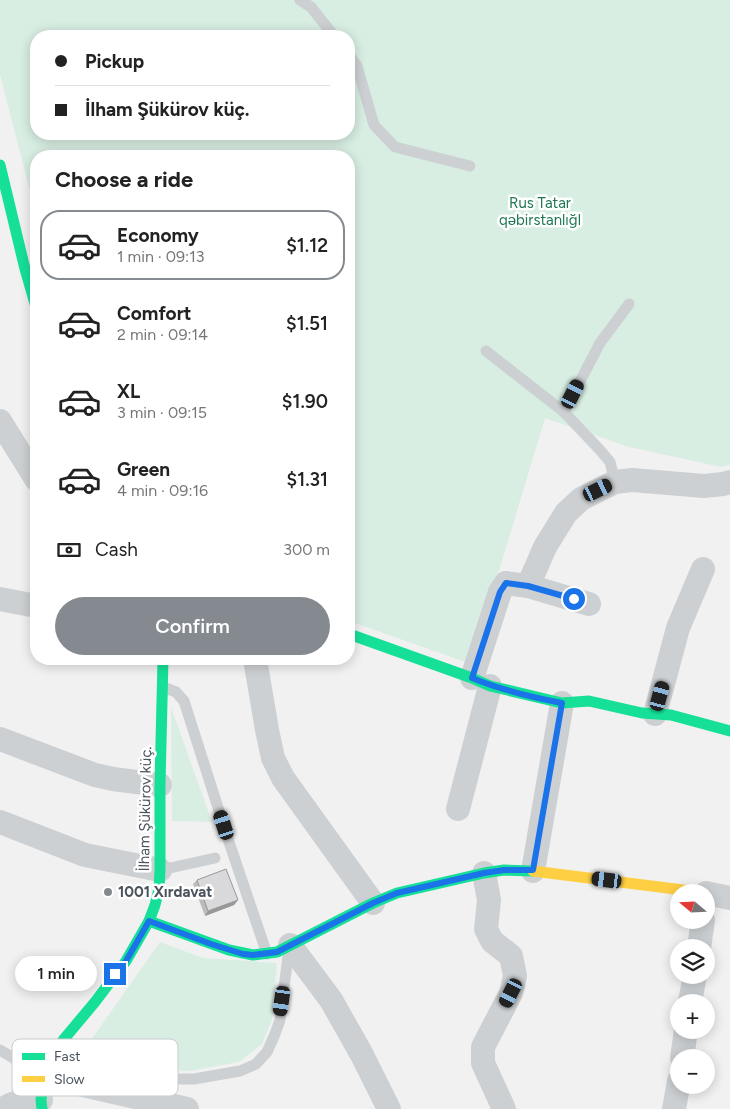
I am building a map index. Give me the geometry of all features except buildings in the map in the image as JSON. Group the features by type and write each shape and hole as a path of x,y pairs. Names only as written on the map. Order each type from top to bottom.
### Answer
{"street":[{"path":"0,165 30,286"},
{"path":"0,421 30,469"},
{"path":"528,586 545,547 566,513 582,499 615,482 632,480 704,486 730,482"},
{"path":"655,714 678,628 703,569"},
{"path":"458,809 481,682 500,592 506,583 528,586 589,604"},
{"path":"0,599 30,605"},
{"path":"355,636 481,682 534,697 562,703 589,701 642,713 684,718 730,731"},
{"name":"İlham Şükürov küç.","path":"64,1039 126,961 149,921 155,905 159,889 160,870 163,665"},
{"path":"256,665 266,730 273,758 283,778 373,903"},
{"path":"533,870 562,703"},
{"path":"0,739 95,775 160,785"},
{"path":"0,822 85,855 160,870"},
{"path":"149,921 228,950 253,955 277,952 373,903 397,893 484,873 504,870 533,870 670,888"},
{"path":"484,873 489,900 486,929 492,941 511,956 515,976 511,993 483,1047 483,1063 504,1109"},
{"path":"715,895 730,898"},
{"path":"290,945 331,1000 361,1053 389,1109"},
{"path":"674,1109 677,1094"},
{"path":"128,1096 187,1109"},
{"path":"3,1109 23,1100 41,1104"}],"lane":[{"path":"300,0 311,7 329,30"},
{"path":"355,63 374,125 395,147 470,166"},
{"path":"564,412 600,343 629,304"},
{"path":"486,351 564,412 610,462 615,482"},
{"path":"163,687 176,692 184,701 267,954"},
{"path":"160,870 215,858"},
{"path":"178,1079 194,1079 240,1071 256,1064 267,1052 280,1020 290,945"},
{"path":"0,1050 12,1057"}],"green space":[{"name":"Rus Tatar qəbirstanlığl","path":"0,0 730,0 730,465 721,467 629,447 545,418 471,664 355,623 355,150 30,150 30,191 0,75"},
{"path":"171,707 212,822 172,821"},
{"path":"160,942 203,958 277,963 272,1020 262,1044 239,1062 189,1071 178,1070 178,1039 92,1039"}],"traffic: fast":[{"path":"0,165 30,286"},
{"path":"355,636 490,686 562,703 589,701 642,713 671,715 730,731"},
{"path":"64,1039 126,961 149,921 155,905 159,889 160,870 163,665"},
{"path":"149,921 229,950 253,955 277,952 373,903 397,893 484,873 504,870 533,871"},
{"path":"42,1096 42,1109"}],"traffic: slow":[{"path":"533,871 670,888"}],"place":[{"name":"1001 Xırdavat","path":"108,892"}],"route":[{"path":"115,974 126,961 149,921 228,950 243,954 267,954 277,952 373,903 397,893 484,873 504,870 533,870 562,703 490,686 472,678 500,592 506,583 528,586 574,599"}]}
